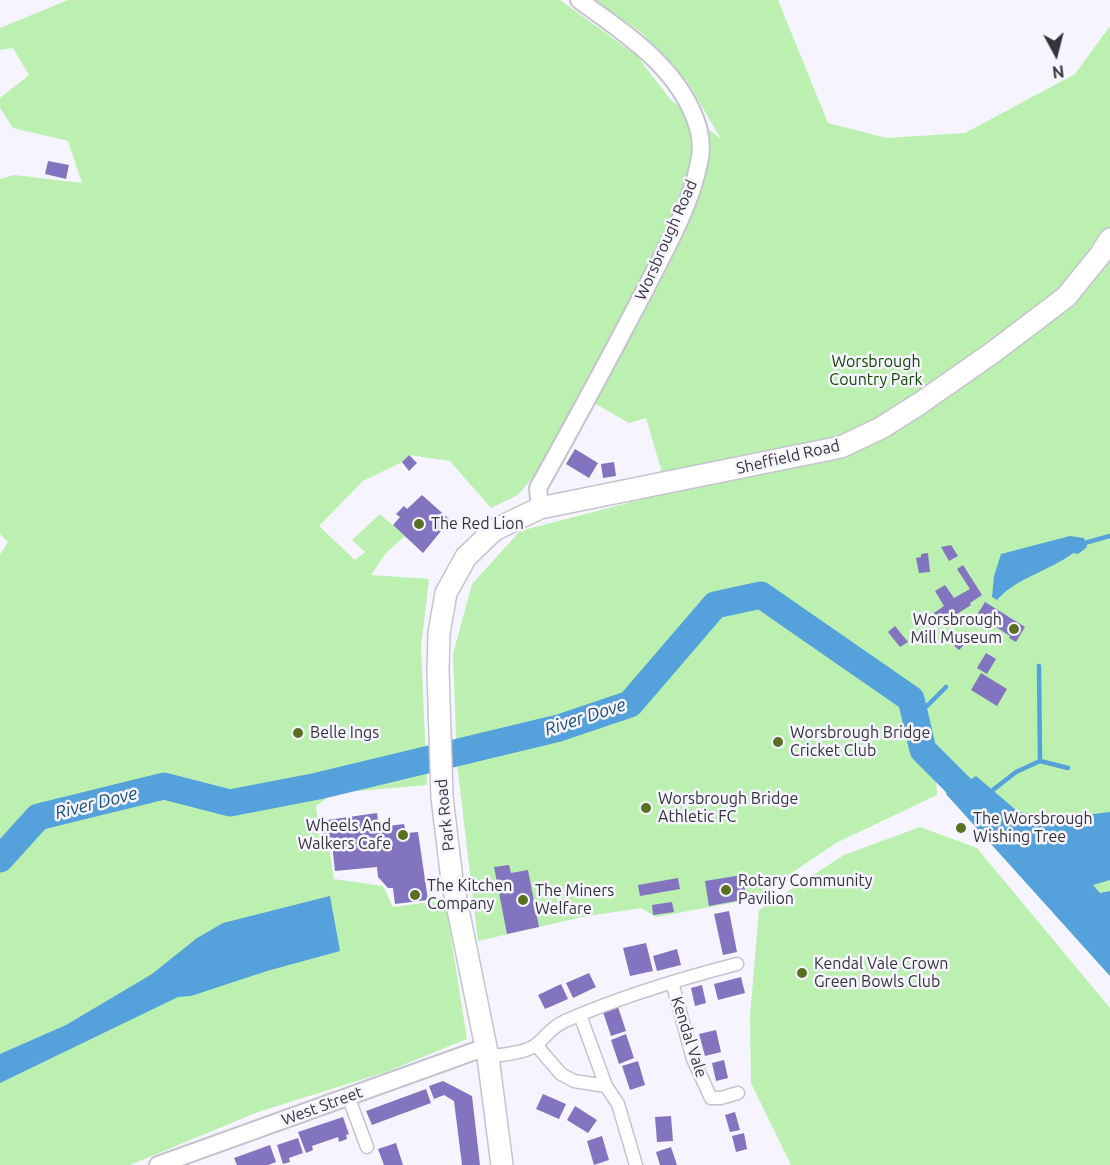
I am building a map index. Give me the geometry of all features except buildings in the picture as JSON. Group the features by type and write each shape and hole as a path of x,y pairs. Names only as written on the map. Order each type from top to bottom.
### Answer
{"highway":[{"name":"Sheffield Road","path":"540,508 841,447 881,428 992,353 1066,297 1100,255 1110,238"},
{"name":"Park Road","path":"502,1165 487,1052 452,880 442,797 439,633 446,593 466,557 494,530 540,508"}],"street":[{"name":"Worsbrough Road","path":"540,508 538,488 607,364 688,200 699,161 701,144 692,110 670,74 626,34 579,0"},
{"name":"Kendal Vale","path":"536,1045 549,1030 580,1015 672,982 737,964"},
{"name":"Kendal Vale","path":"672,982 693,1059 711,1098 721,1098 738,1093"},
{"path":"580,1015 606,1086 618,1104 636,1165"},
{"path":"487,1052 524,1050 536,1045 561,1074 574,1081 606,1086"},
{"name":"West Street","path":"158,1165 348,1096 487,1052"},
{"path":"348,1096 368,1148"}],"green space":[{"name":"Worsbrough Country Park","path":"68,0 560,0 636,55 671,100 721,139 687,81 643,34 596,0 778,0 828,123 887,138 965,133 1075,74 1110,26 1110,976 946,794 936,776 937,795 836,843 753,899 656,917 641,908 582,917 478,941 457,764 453,654 472,584 520,531 651,497 661,469 646,418 629,423 580,395 538,471 518,495 491,508 450,461 409,455 402,462 363,481 319,526 355,560 365,552 352,540 380,514 405,536 386,553 371,575 429,579 421,647 427,785 334,793 316,806 321,848 329,847 334,879 383,886 393,907 445,900 467,1039 386,1072 258,1112 130,1165 0,1165 0,555 8,542 0,534 0,179 14,175 82,183 68,141 13,128 0,108 0,98 29,75 13,48 0,50 0,28"},
{"path":"920,827 977,848 1110,1008 1110,1165 791,1165 751,1083 750,1017 759,910 844,855"}],"water":[{"path":"1070,536 1084,538 1087,547 1078,554 1073,553 1014,585 997,600 992,597 994,576 1001,554"},
{"path":"976,776 1017,811 1051,819 1110,812 1110,880 1093,885 1100,893 1110,891 1110,976 946,794"},
{"path":"330,896 340,951 267,971 191,996 178,997 0,1083 0,1054 66,1025 152,974 197,938 223,923"}],"waterway":[{"path":"1081,544 1110,536"},
{"name":"River Dove","path":"0,859 38,817 164,786 230,803 318,786 559,728 630,704 715,605 761,595 911,699 923,750 985,812"},
{"path":"989,793 1016,772 1040,761 1039,666"},
{"path":"911,699 927,706 946,687"},
{"path":"1040,761 1068,768"}],"place":[{"name":"The Red Lion","path":"419,524"},
{"name":"Worsbrough Mill Museum","path":"1014,629"},
{"name":"Belle Ings","path":"298,733"},
{"name":"Worsbrough Bridge Cricket Club","path":"778,742"},
{"name":"Worsbrough Bridge Athletic FC","path":"646,808"},
{"name":"The Worsbrough Wishing Tree","path":"961,828"},
{"name":"Wheels And Walkers Cafe","path":"403,835"},
{"name":"Rotary Community Pavilion","path":"726,890"},
{"name":"The Kitchen Company","path":"415,895"},
{"name":"The Miners Welfare","path":"523,900"},
{"name":"Kendal Vale Crown Green Bowls Club","path":"802,973"}]}
